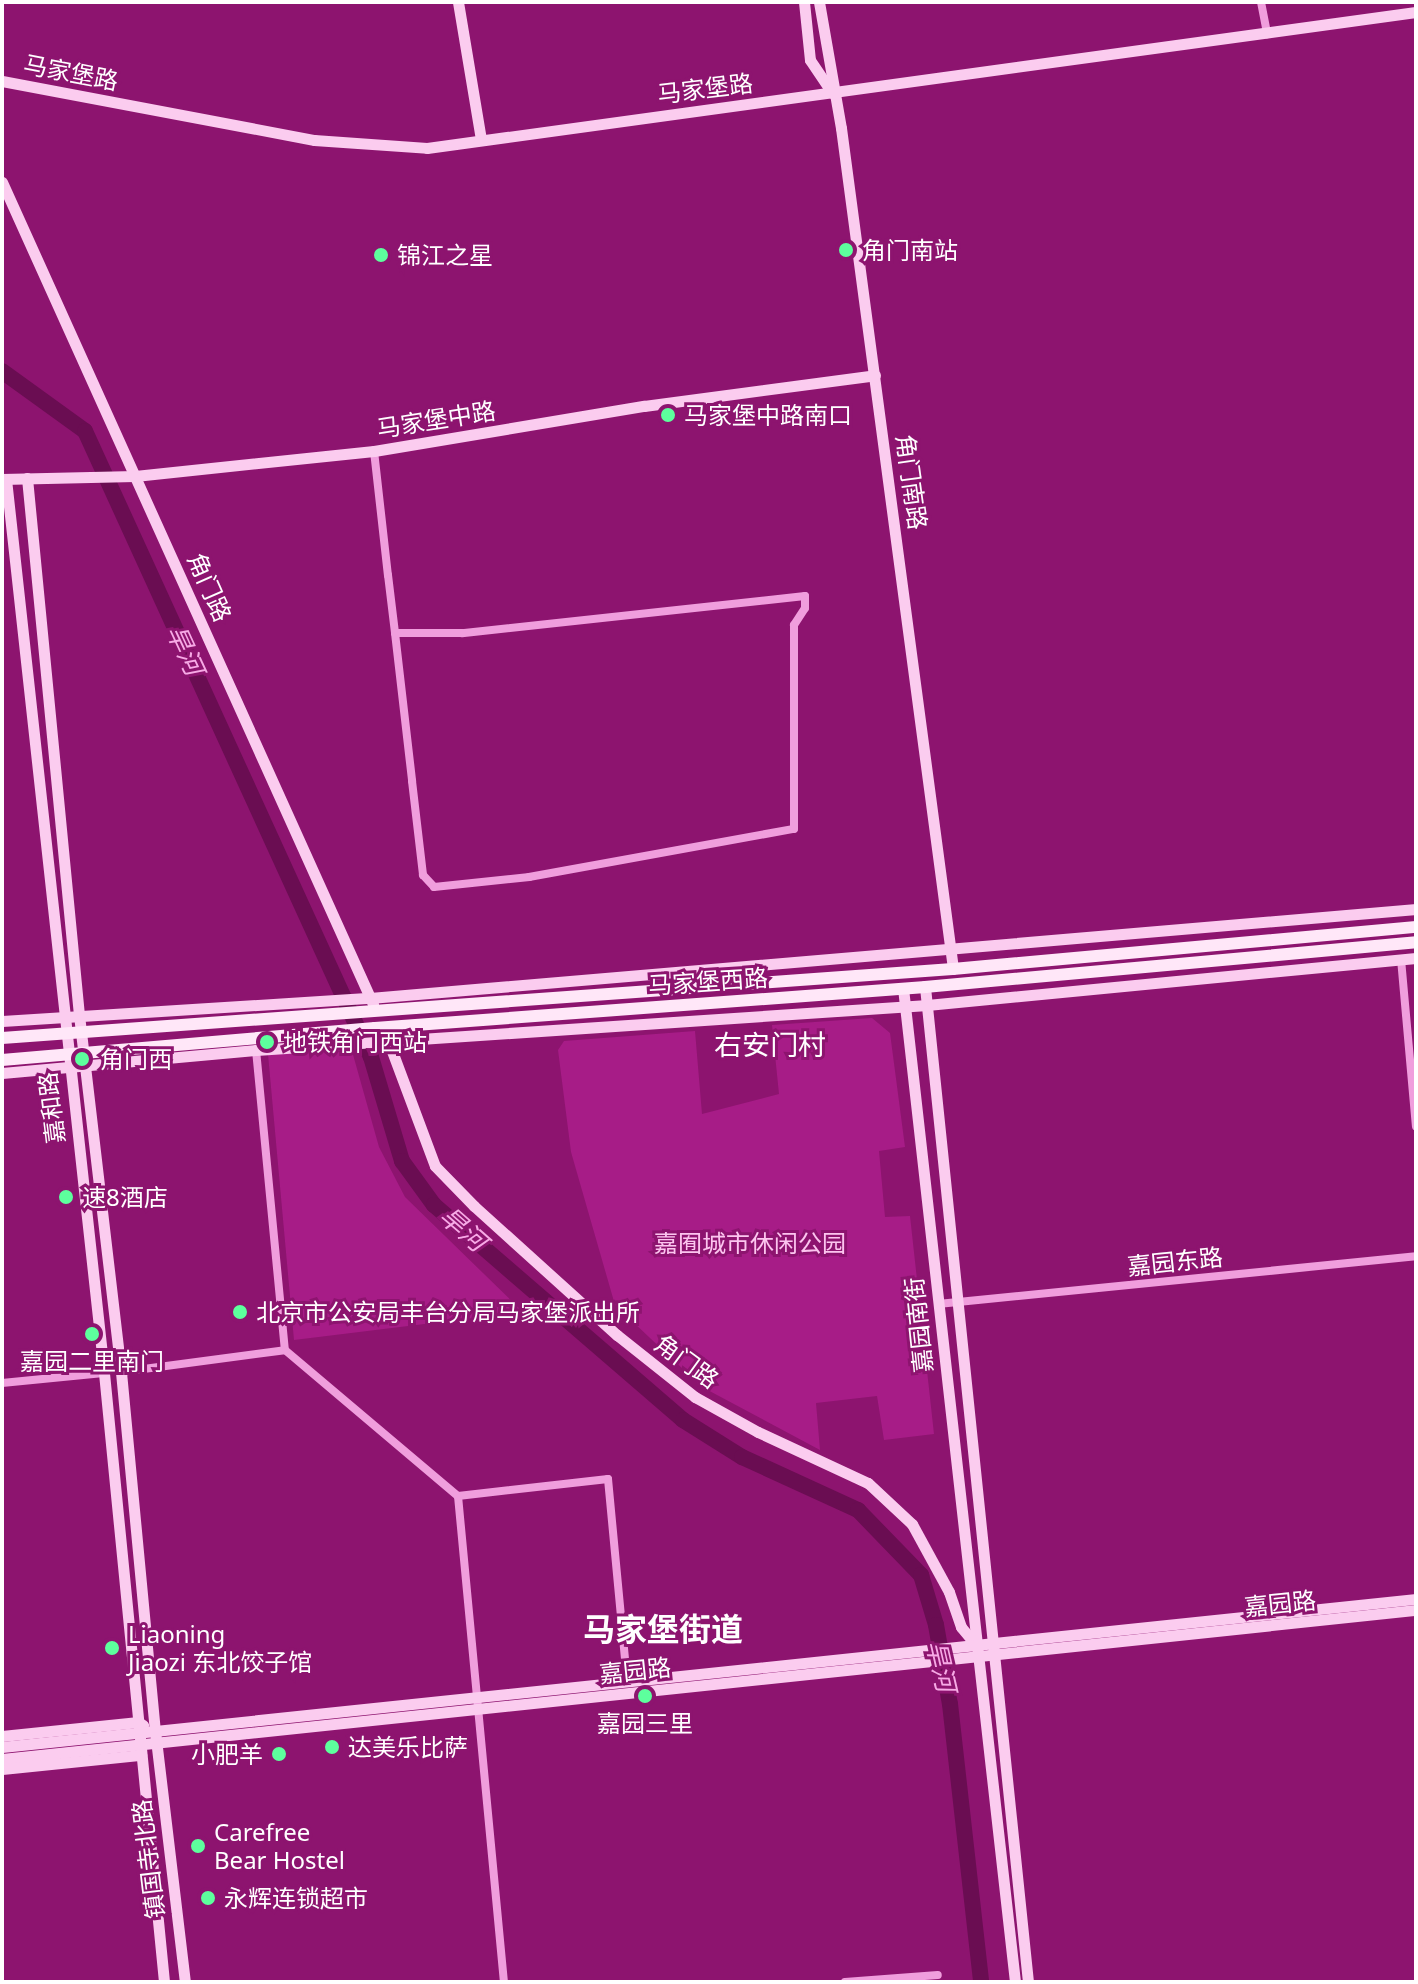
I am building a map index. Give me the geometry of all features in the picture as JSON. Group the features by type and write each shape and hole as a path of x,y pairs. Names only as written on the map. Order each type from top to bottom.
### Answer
{"main road":[{"name":"马家堡西路","path":"2,1038 953,969 1416,927"},
{"name":"马家堡西路","path":"2,1060 84,1060 379,1027 925,987 1416,942"}],"street":[{"path":"458,2 481,140"},
{"path":"804,2 810,60 833,94"},
{"name":"角门南路","path":"819,2 841,128 953,969"},
{"path":"1261,2 1267,34"},
{"name":"马家堡路","path":"2,81 314,140 427,148 1416,12"},
{"name":"角门路","path":"2,182 372,1012"},
{"name":"马家堡中路","path":"4,479 131,476 374,451 644,406 875,375"},
{"path":"374,451 395,633 423,875 434,887 529,877 794,829 794,625 805,608 805,596 462,633 395,633"},
{"name":"嘉和路","path":"27,478 79,1015 121,1372 156,1737"},
{"name":"嘉和路","path":"4,479 104,1373 138,1727"},
{"name":"马家堡西路","path":"2,1021 365,998 1416,909"},
{"name":"马家堡西路","path":"84,1060 342,1046 927,1005 1416,958"},
{"path":"1401,959 1416,1126"},
{"name":"嘉园南街","path":"925,987 992,1650"},
{"name":"嘉园南街","path":"903,988 938,1304 970,1651"},
{"name":"角门路","path":"379,1027 435,1166 474,1206 617,1335 695,1397 758,1432 868,1483 912,1524 949,1592 970,1651 1015,1982"},
{"path":"256,1050 285,1350 458,1496 504,1982"},
{"name":"马家堡西路","path":"2,1073 68,1061"},
{"name":"嘉园东路","path":"938,1304 1416,1256"},
{"path":"121,1372 285,1350"},
{"path":"2,1383 104,1373"},
{"path":"458,1496 608,1479 627,1681"},
{"name":"嘉园路","path":"992,1650 1416,1599"},
{"name":"嘉园路","path":"477,1704 627,1681 1416,1610"},
{"path":"992,1650 1028,1982"},
{"name":"嘉园路","path":"2,1759 140,1750 156,1737 914,1656"},
{"path":"2,1736 138,1727 156,1737"},
{"path":"2,1747 138,1727"},
{"name":"镇国寺北路","path":"138,1727 164,1982"},
{"name":"镇国寺北路","path":"156,1737 185,1982"},
{"path":"2,1769 140,1750"},
{"path":"845,1982 938,1975"}],"green space":[{"name":"嘉囿城市休闲公园","path":"872,1018 890,1033 905,1147 879,1151 885,1217 910,1216 934,1434 884,1440 877,1396 816,1403 820,1450 702,1387 615,1305 571,1152 558,1050 564,1041 695,1031 702,1114 779,1094 772,1025"},
{"path":"352,1051 379,1147 405,1197 523,1312 294,1340 268,1054"}],"waterway":[{"name":"旱河","path":"2,371 85,431 371,1057 402,1161 434,1205 683,1420 742,1457 858,1510 921,1575 936,1625 950,1704 981,1982"}],"place":[{"name":"角门南站","path":"846,250"},
{"name":"锦江之星","path":"381,255"},
{"name":"马家堡中路南口","path":"668,415"},
{"name":"地铁角门西站","path":"267,1042"},
{"name":"角门西","path":"82,1059"},
{"name":"速8酒店","path":"66,1197"},
{"name":"北京市公安局丰台分局马家堡派出所","path":"240,1312"},
{"name":"嘉园二里南门","path":"92,1334"},
{"name":"Liaoning Jiaozi 东北饺子馆","path":"112,1648"},
{"name":"嘉园三里","path":"645,1696"},
{"name":"达美乐比萨","path":"332,1747"},
{"name":"小肥羊","path":"279,1754"},
{"name":"Carefree Bear Hostel","path":"198,1846"},
{"name":"永辉连锁超市","path":"208,1898"}],"district":[{"name":"右安门村","path":"770,1044"},
{"name":"马家堡街道","path":"663,1629"}]}
